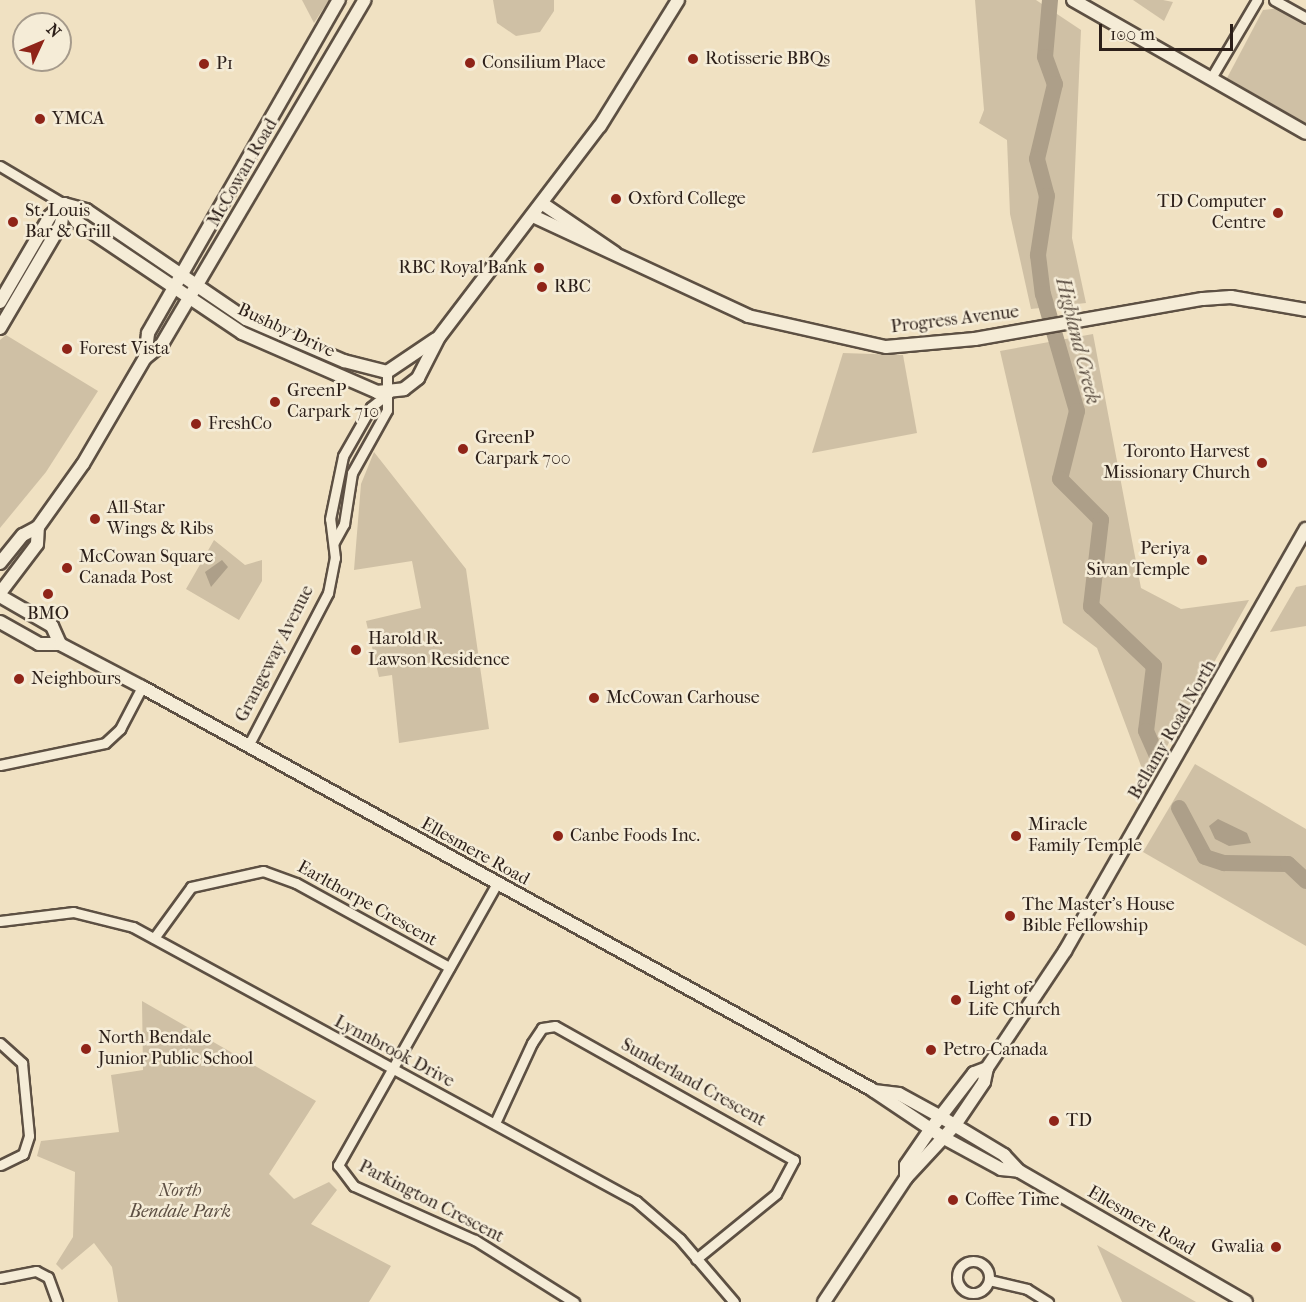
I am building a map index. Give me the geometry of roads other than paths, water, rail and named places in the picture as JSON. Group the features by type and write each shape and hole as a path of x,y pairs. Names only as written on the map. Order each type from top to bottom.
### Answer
{"main road":[{"name":"McCowan Road","path":"145,358 148,333 339,0"},
{"name":"McCowan Road","path":"0,563 23,535 38,527 83,464 145,358 162,344 198,287 365,0"},
{"path":"533,216 624,90 678,0"},
{"path":"1073,0 1306,133"},
{"name":"Bushby Drive","path":"64,204 86,210 198,287 263,327 337,358 387,372"},
{"name":"Bushby Drive","path":"64,204 77,222 189,301 258,340 331,372 389,393"},
{"path":"0,302 50,216 64,204"},
{"path":"0,328 61,224 64,204"},
{"name":"Progress Avenue","path":"543,204 620,257"},
{"name":"Progress Avenue","path":"533,216 748,316 886,347 1041,327 1231,297 1306,310"},
{"name":"Grangeway Avenue","path":"389,393 418,378 439,337 533,216"},
{"path":"258,340 263,327"},
{"name":"Grangeway Avenue","path":"387,372 439,337"},
{"path":"331,372 337,358"},
{"name":"McCowan Road","path":"0,595 37,544 38,527"},
{"name":"Bellamy Road North","path":"824,1302 906,1178 955,1125 984,1082 987,1068 1064,953 1306,529"},
{"name":"Ellesmere Road","path":"0,595 52,626 60,644"},
{"name":"Ellesmere Road","path":"0,622 39,644 60,644 142,687 496,885 874,1091 944,1138 1001,1169 1019,1171"},
{"name":"Bellamy Road North","path":"906,1178 906,1165 930,1130 974,1073 987,1068"},
{"name":"Ellesmere Road","path":"874,1091 899,1094 941,1117 1004,1155 1019,1171 1246,1302"}],"street":[{"path":"1211,78 1257,0"},
{"path":"1274,0 1306,18"},
{"path":"0,166 64,204"},
{"name":"Grangeway Avenue","path":"334,542 344,524 352,473 387,410 389,393 387,372"},
{"name":"Grangeway Avenue","path":"248,746 328,593 334,542 330,519 343,456 371,408 389,393"},
{"path":"0,765 105,742 120,729 142,687"},
{"name":"Earlthorpe Crescent","path":"154,938 191,887 263,871 296,883 449,967"},
{"name":"Parkington Crescent","path":"496,885 340,1154 338,1165 347,1180 475,1240 574,1302"},
{"name":"Lynnbrook Drive","path":"0,921 84,913 154,938 390,1069 636,1201 696,1259 734,1302"},
{"name":"Sunderland Crescent","path":"495,1124 537,1034 555,1026 794,1160 776,1194 696,1259"},
{"path":"0,1043 22,1064 29,1136 24,1154 0,1165"},
{"path":"0,1278 36,1271 48,1277 57,1302"},
{"path":"989,1280 1027,1289 1048,1302"}],"waterway":[{"name":"Highland Creek","path":"1050,0 1045,57 1055,84 1037,159 1047,196 1038,255 1043,294 1077,411 1060,479 1101,520 1091,606 1154,666 1146,731 1157,756"},
{"name":"Highland Creek","path":"1179,808 1205,857 1224,863 1288,864 1306,881"}],"place":[{"name":"Rotisserie BBQs","path":"693,59"},
{"name":"Consilium Place","path":"470,63"},
{"name":"P1","path":"204,64"},
{"name":"YMCA","path":"40,119"},
{"name":"Oxford College","path":"616,199"},
{"name":"TD Computer Centre","path":"1278,213"},
{"name":"St. Louis Bar & Grill","path":"13,222"},
{"name":"RBC Royal Bank","path":"539,268"},
{"name":"RBC","path":"542,287"},
{"name":"Forest Vista","path":"67,349"},
{"name":"GreenP Carpark 710","path":"275,402"},
{"name":"FreshCo","path":"196,424"},
{"name":"GreenP Carpark 700","path":"463,449"},
{"name":"Toronto Harvest Missionary Church","path":"1262,463"},
{"name":"All-Star Wings & Ribs","path":"95,519"},
{"name":"Periya Sivan Temple","path":"1202,560"},
{"name":"McCowan Square Canada Post","path":"67,568"},
{"name":"BMO","path":"48,594"},
{"name":"Harold R. Lawson Residence","path":"356,650"},
{"name":"Neighbours","path":"19,679"},
{"name":"McCowan Carhouse","path":"594,698"},
{"name":"Canbe Foods Inc.","path":"558,836"},
{"name":"Miracle Family Temple","path":"1016,836"},
{"name":"The Master's House Bible Fellowship","path":"1010,916"},
{"name":"Light of Life Church","path":"956,1000"},
{"name":"North Bendale Junior Public School","path":"86,1049"},
{"name":"Petro-Canada","path":"931,1050"},
{"name":"TD","path":"1054,1121"},
{"name":"Coffee Time","path":"953,1200"},
{"name":"Gwalia","path":"1276,1247"}],"park label":[{"name":"North Bendale Park","path":"180,1202"}]}
